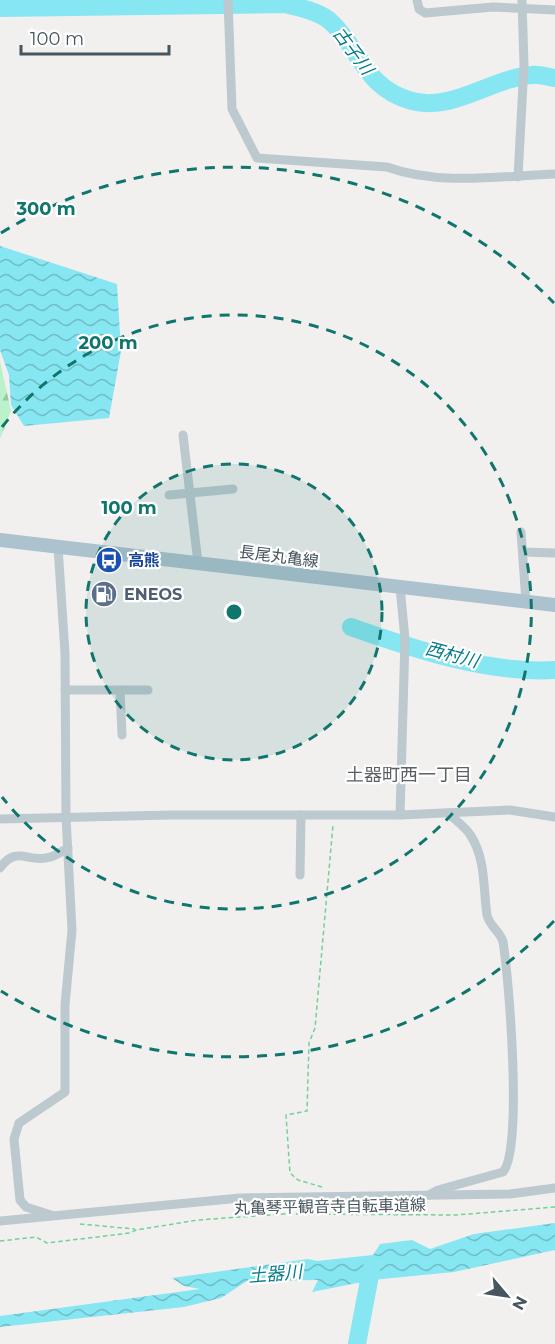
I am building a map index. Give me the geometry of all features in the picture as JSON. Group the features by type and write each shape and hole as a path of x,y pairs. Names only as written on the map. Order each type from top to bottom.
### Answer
{"main road":[{"name":"長尾丸亀線","path":"0,540 555,605"}],"street":[{"path":"228,0 232,109 257,158 387,166 406,174 518,177 555,174"},
{"path":"417,0 420,9 425,13 523,5 555,10"},
{"path":"518,177 524,65 523,5"},
{"path":"183,435 198,563"},
{"path":"169,495 233,489"},
{"path":"521,532 526,602"},
{"path":"51,1215 26,1207 20,1200 14,1139 19,1123 65,1092 65,1005 72,930 66,817 65,690 58,547"},
{"path":"523,552 555,553"},
{"path":"400,587 405,639 400,815"},
{"path":"65,690 148,690"},
{"path":"120,690 122,735"},
{"path":"0,819 400,815 510,810 555,818"},
{"path":"427,1196 438,1190 503,1172 508,1166 513,1139 513,1053 503,939 487,919 484,870 470,835 448,813"},
{"path":"300,875 301,815"},
{"path":"2,862 14,855 49,858 68,848"},
{"path":"0,1221 240,1198 510,1194 555,1188"}],"path":[{"path":"334,815 315,1028 309,1043 307,1111 286,1115 290,1173 298,1180 336,1191 337,1195"},
{"name":"丸亀琴平観音寺自転車道線","path":"0,1241 36,1237 47,1243 130,1233 136,1230 198,1220 283,1214 456,1215 555,1207"},
{"path":"78,1224 136,1230"}],"green space":[{"path":"0,361 11,411 0,439"}],"water":[{"path":"0,246 117,284 121,351 109,418 24,426 11,405 9,375 0,350"},
{"name":"土器川","path":"555,1223 555,1250 454,1272 372,1280 312,1292 318,1280 247,1281 221,1298 184,1307 0,1327 0,1316 200,1289 184,1286 172,1278 308,1259 317,1261 373,1255 380,1244 412,1240 430,1249 474,1234"}],"waterway":[{"name":"古子川","path":"0,8 285,4 310,11 327,19 342,34 365,68 384,87 412,101 427,103 457,98 517,77 541,75 555,78"},
{"name":"西村川","path":"351,627 400,644 478,664 504,668 555,670"},
{"path":"357,1344 371,1270"}],"place":[{"name":"高熊","path":"109,560"},
{"name":"ENEOS","path":"104,594"}],"district":[{"name":"土器町西一丁目","path":"409,775"}]}
